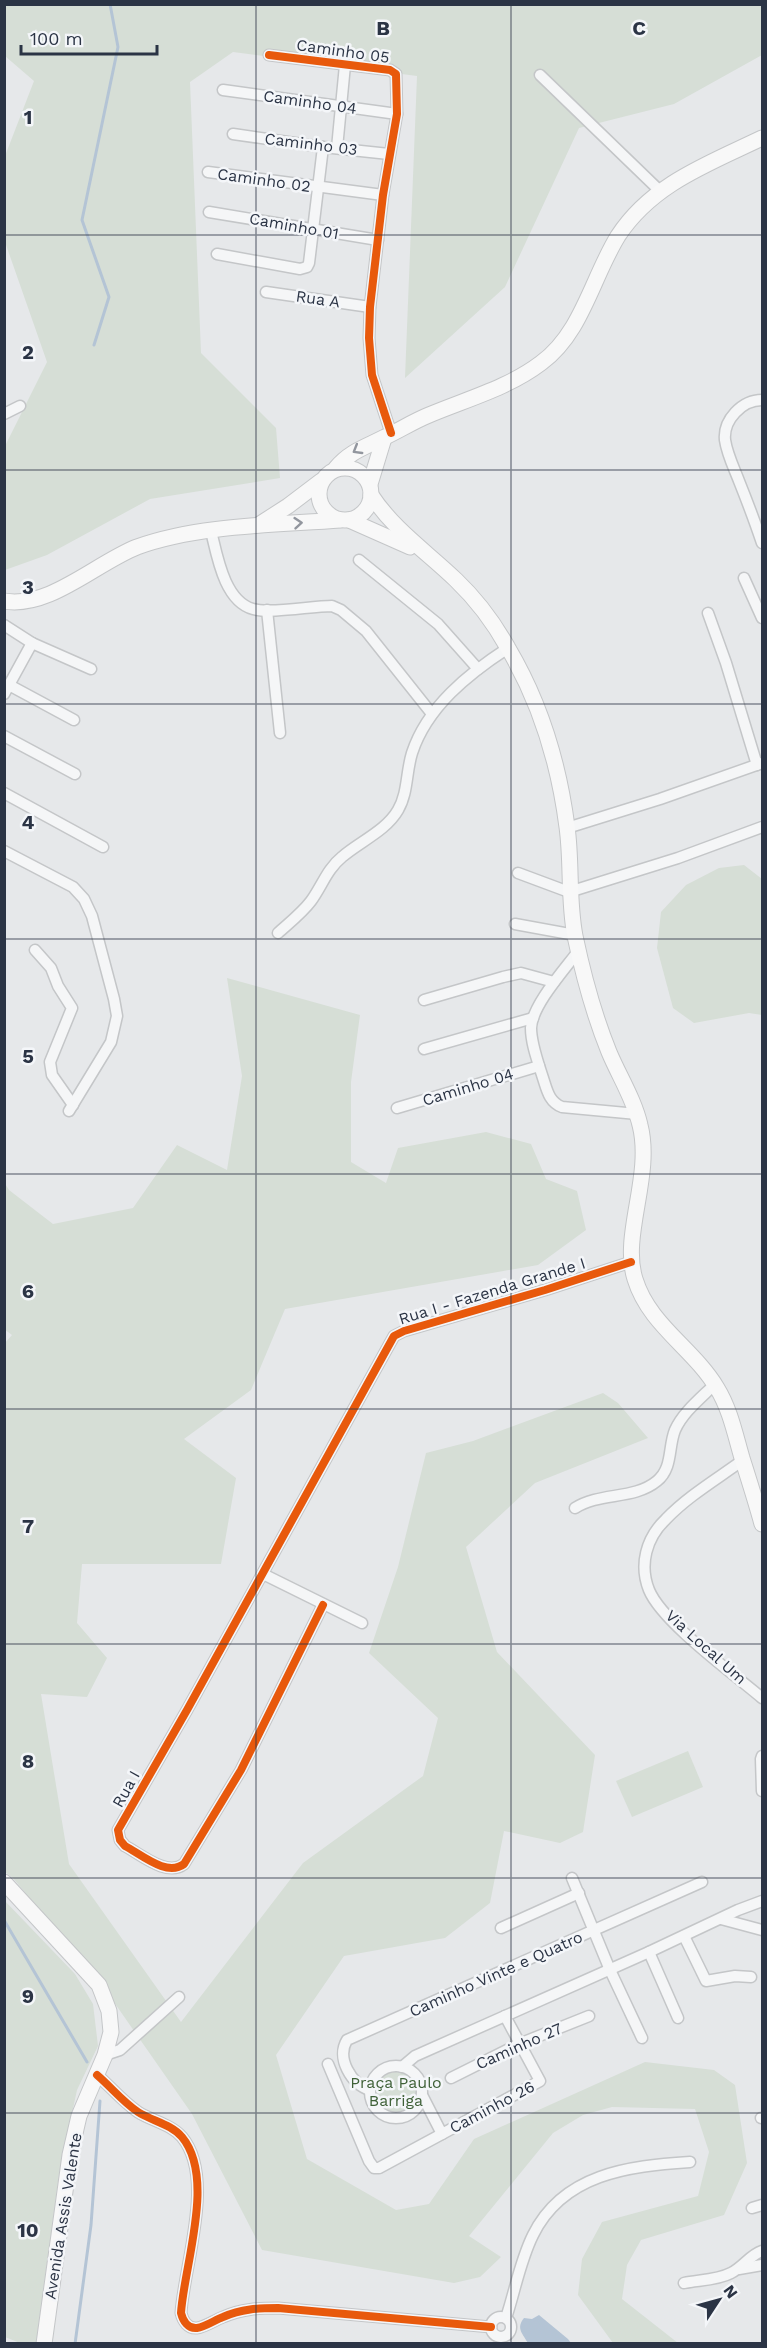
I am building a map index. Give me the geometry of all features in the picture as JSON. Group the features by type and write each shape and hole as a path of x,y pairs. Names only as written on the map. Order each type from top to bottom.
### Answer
{"main road":[{"path":"255,527 321,481 357,449 428,415 494,389 533,369 549,357 571,330 618,236 632,218 660,190 689,172 762,138"},
{"path":"4,601 37,600 50,595 124,552 173,536 345,520 365,511 388,435"},
{"path":"336,468 344,467 360,471 392,522 472,597 488,616 508,648 537,705 554,765 567,828 569,892 577,943 608,1050 637,1114 643,1138 644,1152 631,1262 641,1294 649,1309 714,1384 727,1407 762,1524"},
{"path":"321,481 318,491 319,501 331,516 392,537 428,556"},
{"name":"Avenida Assis Valente","path":"4,1882 99,1985 109,2011 111,2032 105,2055 79,2116 70,2155 44,2343"}],"street":[{"name":"Caminho 05","path":"269,55 394,71 398,90 397,114"},
{"path":"337,148 345,65"},
{"path":"540,75 660,190"},
{"name":"Caminho 04","path":"223,90 397,114"},
{"path":"388,435 372,375 369,338 370,307 383,195 397,114"},
{"name":"Caminho 03","path":"233,134 389,154"},
{"path":"217,254 303,269 309,263 315,230 323,147"},
{"name":"Caminho 02","path":"208,172 383,195"},
{"name":"Caminho 01","path":"209,212 378,240"},
{"name":"Rua A","path":"266,292 370,307"},
{"path":"762,400 755,400 742,406 732,417 726,429 725,441 729,457 759,520 762,543"},
{"path":"4,414 20,406"},
{"path":"211,531 220,570 231,589 245,605 251,609 267,610 324,606 342,610 366,631 432,714"},
{"path":"359,560 438,624 478,669"},
{"path":"744,578 762,618"},
{"path":"267,610 280,734"},
{"path":"567,828 660,800 760,764 708,614"},
{"path":"4,625 32,643 91,669"},
{"path":"32,643 7,689 74,720"},
{"path":"278,933 309,904 333,865 397,813 404,794 413,749 432,714 478,669 508,648"},
{"path":"4,736 75,774"},
{"path":"4,794 103,847"},
{"path":"518,873 569,892 678,858 762,827"},
{"path":"4,851 73,887 89,907 114,999 117,1022 111,1042 71,1108 52,1075 50,1062 72,1008 58,986 51,968 35,950"},
{"path":"514,924 577,943 533,1018 532,1035 549,1096 555,1104 562,1107 637,1114"},
{"path":"424,1000 502,976 520,974 555,982"},
{"path":"424,1049 533,1018"},
{"name":"Caminho 04","path":"397,1108 540,1066"},
{"name":"Rua I - Fazenda Grande I","path":"324,1461 390,1342 398,1333 631,1262"},
{"path":"575,1508 596,1498 633,1493 655,1483 666,1473 675,1430 686,1413 714,1384"},
{"name":"Via Local Um","path":"743,1460 664,1520 651,1539 644,1555 645,1573 650,1592 668,1616 762,1698"},
{"name":"Rua I","path":"323,1605 241,1770 184,1864 178,1869 169,1869 125,1846 120,1840 118,1830 263,1574 324,1461"},
{"path":"263,1574 362,1623"},
{"path":"762,1756 762,1791"},
{"path":"572,1878 610,1970 642,2038"},
{"name":"Caminho Vinte e Quatro","path":"370,2090 357,2083 347,2068 343,2053 347,2040 702,1882"},
{"path":"501,1928 579,1893"},
{"path":"402,2067 415,2056 762,1901"},
{"path":"721,1919 762,1930"},
{"path":"684,1936 706,1981 735,1976 751,1977"},
{"path":"649,1952 678,2018"},
{"path":"105,2055 120,2050 179,1996"},
{"name":"Caminho 26","path":"442,2134 540,2081 505,2016"},
{"name":"Caminho 27","path":"451,2078 519,2044 589,2016"},
{"path":"328,2064 374,2168 385,2165 442,2134 422,2095 415,2074 402,2067 393,2066 377,2074 370,2090 374,2105 381,2113 391,2117 401,2117 411,2113 418,2106 422,2095"},
{"path":"97,2075 139,2112 173,2129 182,2137 193,2157 196,2170 197,2206 181,2313 183,2321 190,2327 197,2328 234,2312 247,2309 278,2307 491,2327"},
{"path":"506,2318 533,2236 548,2211 570,2191 591,2179 612,2172 690,2162"},
{"path":"684,2283 728,2275 762,2251"},
{"path":"737,2270 762,2265"},
{"path":"491,2327 496,2318 506,2318"},
{"path":"491,2327 495,2336 510,2339 511,2326 506,2318"}],"green space":[{"path":"5,5 762,5 762,55 674,104 579,128 505,287 405,378 417,76 233,52 190,82 201,353 276,428 280,478 150,499 47,555 5,570 4,448 47,362 5,242 5,156 34,81 5,56"},
{"path":"744,865 762,879 762,1015 749,1013 694,1023 673,1008 657,948 661,912 686,885 719,868"},
{"path":"227,978 360,1015 351,1082 351,1162 386,1183 398,1148 486,1132 531,1144 546,1179 577,1191 586,1230 538,1265 285,1309 251,1390 184,1439 236,1478 221,1564 82,1564 77,1623 107,1658 87,1697 41,1694 69,1864 181,2022 303,1863 423,1776 438,1718 369,1653 398,1567 426,1453 473,1441 603,1393 618,1403 648,1438 535,1483 466,1547 497,1652 595,1755 583,1832 560,1843 504,1831 490,1903 445,1938 344,1956 276,2055 307,2159 396,2210 429,2204 474,2139 645,2062 714,2070 735,2085 747,2163 724,2215 641,2240 627,2265 622,2299 678,2343 613,2343 578,2295 582,2259 602,2222 698,2196 709,2152 695,2109 612,2107 583,2115 553,2133 469,2236 501,2257 480,2277 454,2283 262,2250 192,2114 102,1985 13,1878 5,1872 4,1344 12,1335 4,1329 4,1182 9,1190 53,1224 133,1208 177,1145 227,1170 242,1076"},
{"path":"688,1751 703,1787 632,1817 616,1781"},
{"path":"4,1900 75,1974 93,2004 98,2046 77,2090 59,2174 36,2343 20,2343 5,2337"},
{"name":"Praça Paulo Barriga","path":"396,2071 411,2077 417,2092 411,2107 396,2113 381,2107 375,2092 381,2077"}],"water":[{"path":"539,2315 571,2343 528,2343 520,2325 524,2318 532,2319"}],"waterway":[{"path":"94,345 109,297 82,220 118,47 110,4"},
{"path":"4,1920 87,2062"},
{"path":"75,2344 91,2225 100,2101"}],"cycle path":[{"path":"269,55 390,70 396,74 397,114 383,195 370,307 369,338 372,375 391,433"},
{"path":"323,1605 241,1770 184,1864 170,1868 162,1866 125,1846 120,1840 118,1830 394,1336 631,1262"},
{"path":"97,2075 138,2112 178,2133 192,2154 197,2175 197,2198 181,2313 189,2326 200,2327 243,2311 278,2308 491,2327"}]}
